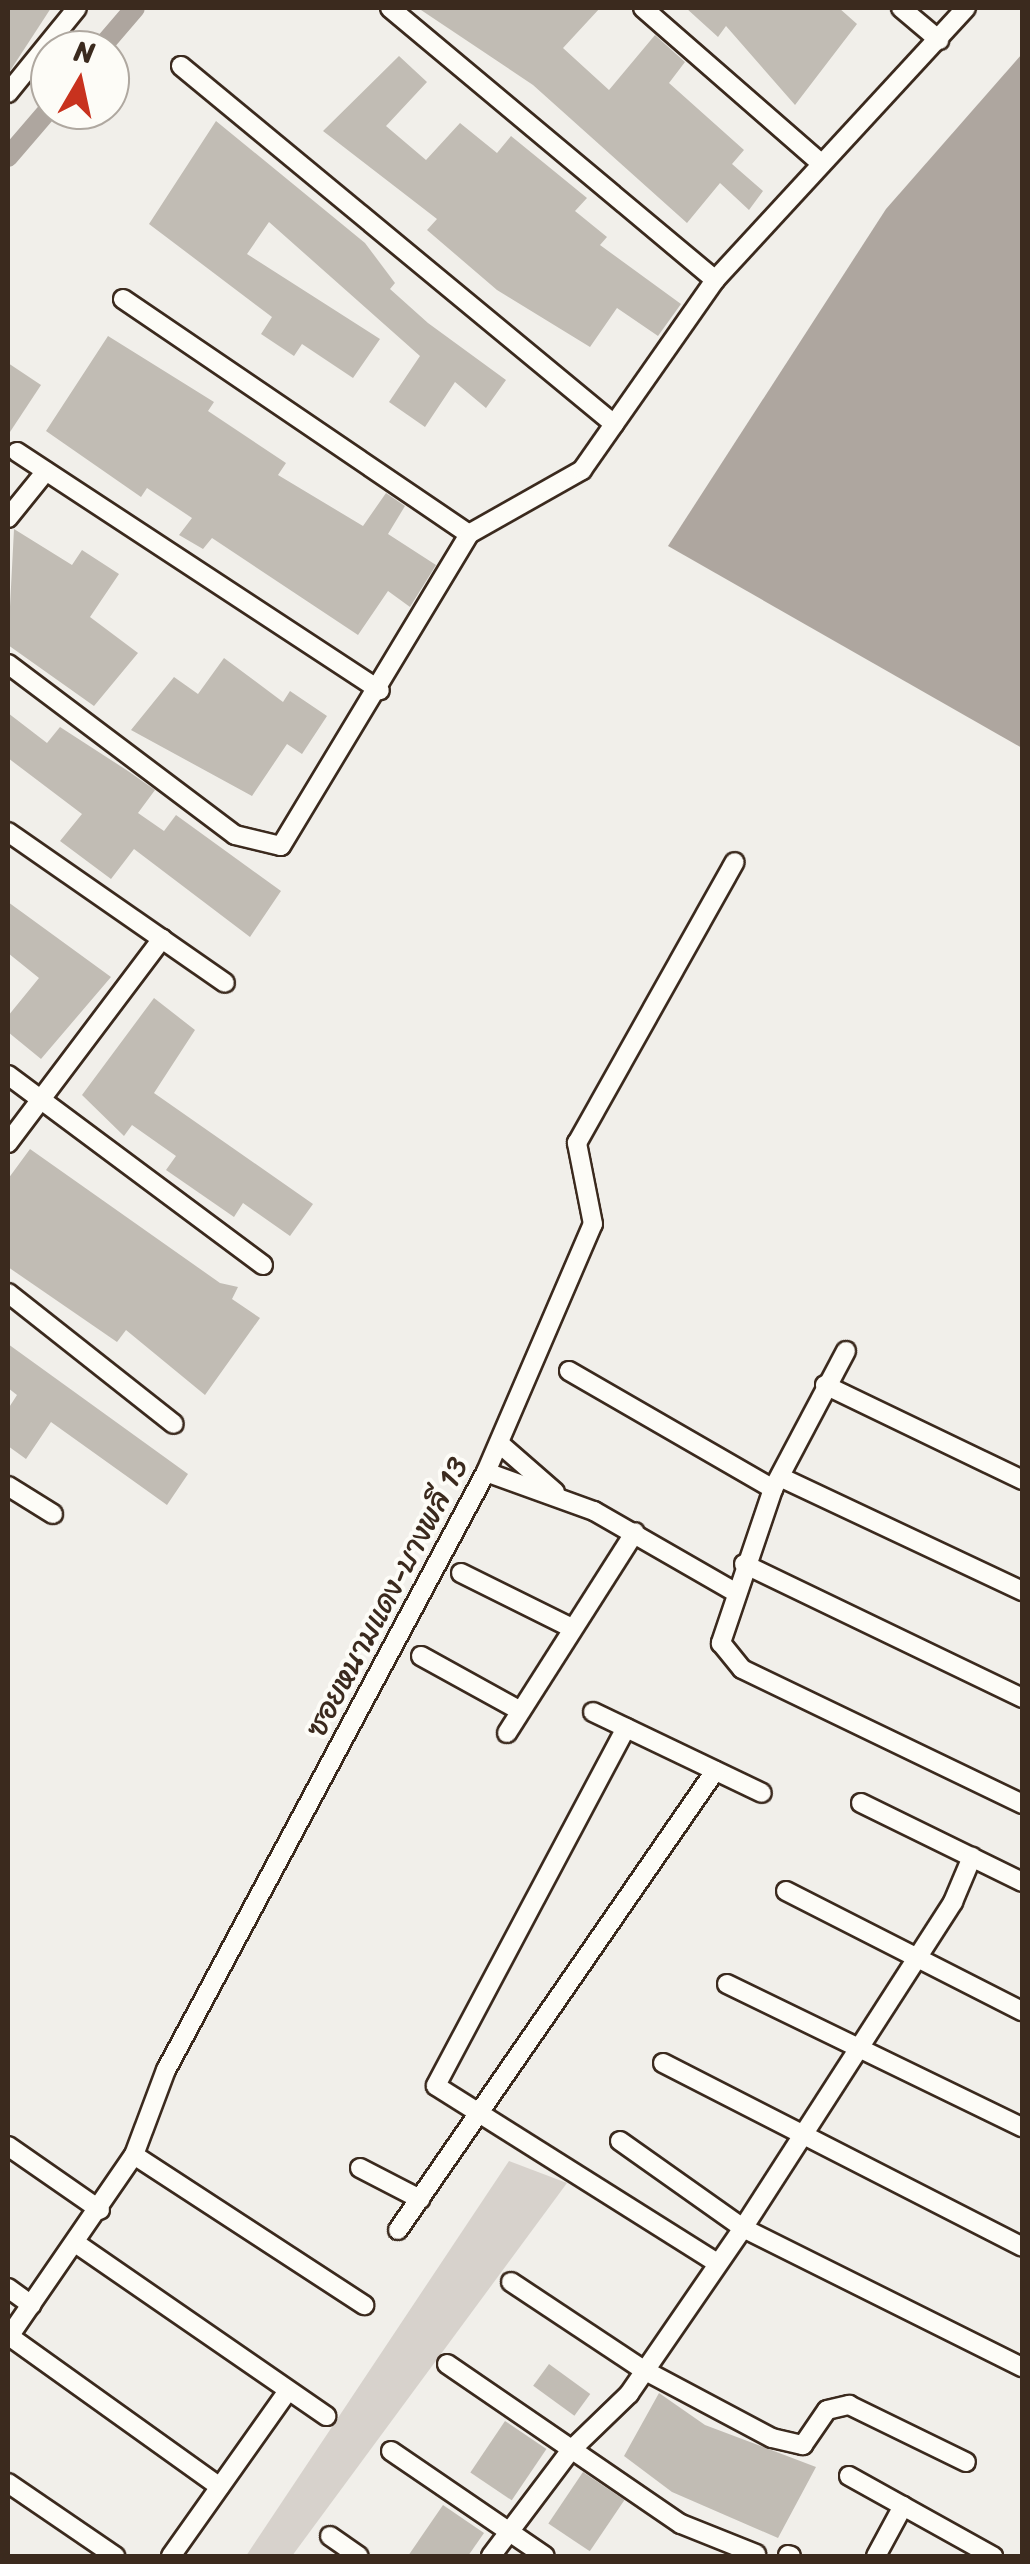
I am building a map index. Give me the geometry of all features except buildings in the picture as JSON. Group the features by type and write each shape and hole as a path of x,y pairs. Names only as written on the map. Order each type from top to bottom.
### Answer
{"street":[{"path":"8,93 77,8"},
{"path":"390,8 716,280"},
{"path":"643,8 817,160"},
{"path":"901,8 939,40"},
{"path":"8,664 235,836 269,850 299,826 470,534 570,480 716,280 817,160 939,40 966,8"},
{"path":"181,66 614,424"},
{"path":"123,298 470,534"},
{"path":"18,452 380,690"},
{"path":"8,518 46,471"},
{"path":"8,832 226,983"},
{"name":"ซอยหนามแดง-บางพลี 13","path":"8,2337 77,2244 134,2155 166,2070 500,1444 592,1224 577,1143 734,862"},
{"path":"8,1144 162,939"},
{"path":"8,1075 263,1265"},
{"path":"8,1293 174,1424"},
{"path":"846,1351 777,1483 733,1591 721,1644 742,1669 1022,1804"},
{"path":"569,1371 777,1483 1022,1591"},
{"path":"825,1386 1022,1480"},
{"path":"500,1444 556,1492"},
{"path":"486,1472 556,1492 635,1532 733,1591"},
{"path":"8,1486 53,1514"},
{"path":"507,1734 635,1532"},
{"path":"744,1564 1022,1698"},
{"path":"460,1572 572,1628"},
{"path":"421,1656 519,1710"},
{"path":"593,1712 762,1794"},
{"path":"626,1728 436,2086 717,2263"},
{"path":"398,2230 715,1771"},
{"path":"860,1804 1022,1882"},
{"path":"491,2556 570,2450 642,2369 743,2228 917,1960 972,1857"},
{"path":"786,1891 1022,2012"},
{"path":"728,1984 1022,2127"},
{"path":"662,2063 1022,2246"},
{"path":"620,2142 743,2228 1022,2367"},
{"path":"8,2146 100,2210"},
{"path":"134,2155 364,2304"},
{"path":"360,2168 420,2199"},
{"path":"77,2244 326,2416"},
{"path":"512,2282 642,2369 782,2441 803,2445 827,2410 849,2405 966,2462"},
{"path":"8,2288 31,2305"},
{"path":"8,2337 220,2487"},
{"path":"447,2364 694,2532 756,2554"},
{"path":"171,2556 288,2391"},
{"path":"391,2451 545,2556"},
{"path":"849,2476 993,2556"},
{"path":"8,2483 115,2556"},
{"path":"876,2556 902,2506"},
{"path":"330,2536 359,2556"}],"shaded area":[{"path":"1022,54 1022,748 668,546 886,209"},
{"path":"509,2161 567,2183 292,2556 246,2556"}],"waterway":[{"path":"116,30 135,8"},
{"path":"8,157 31,130"}]}
